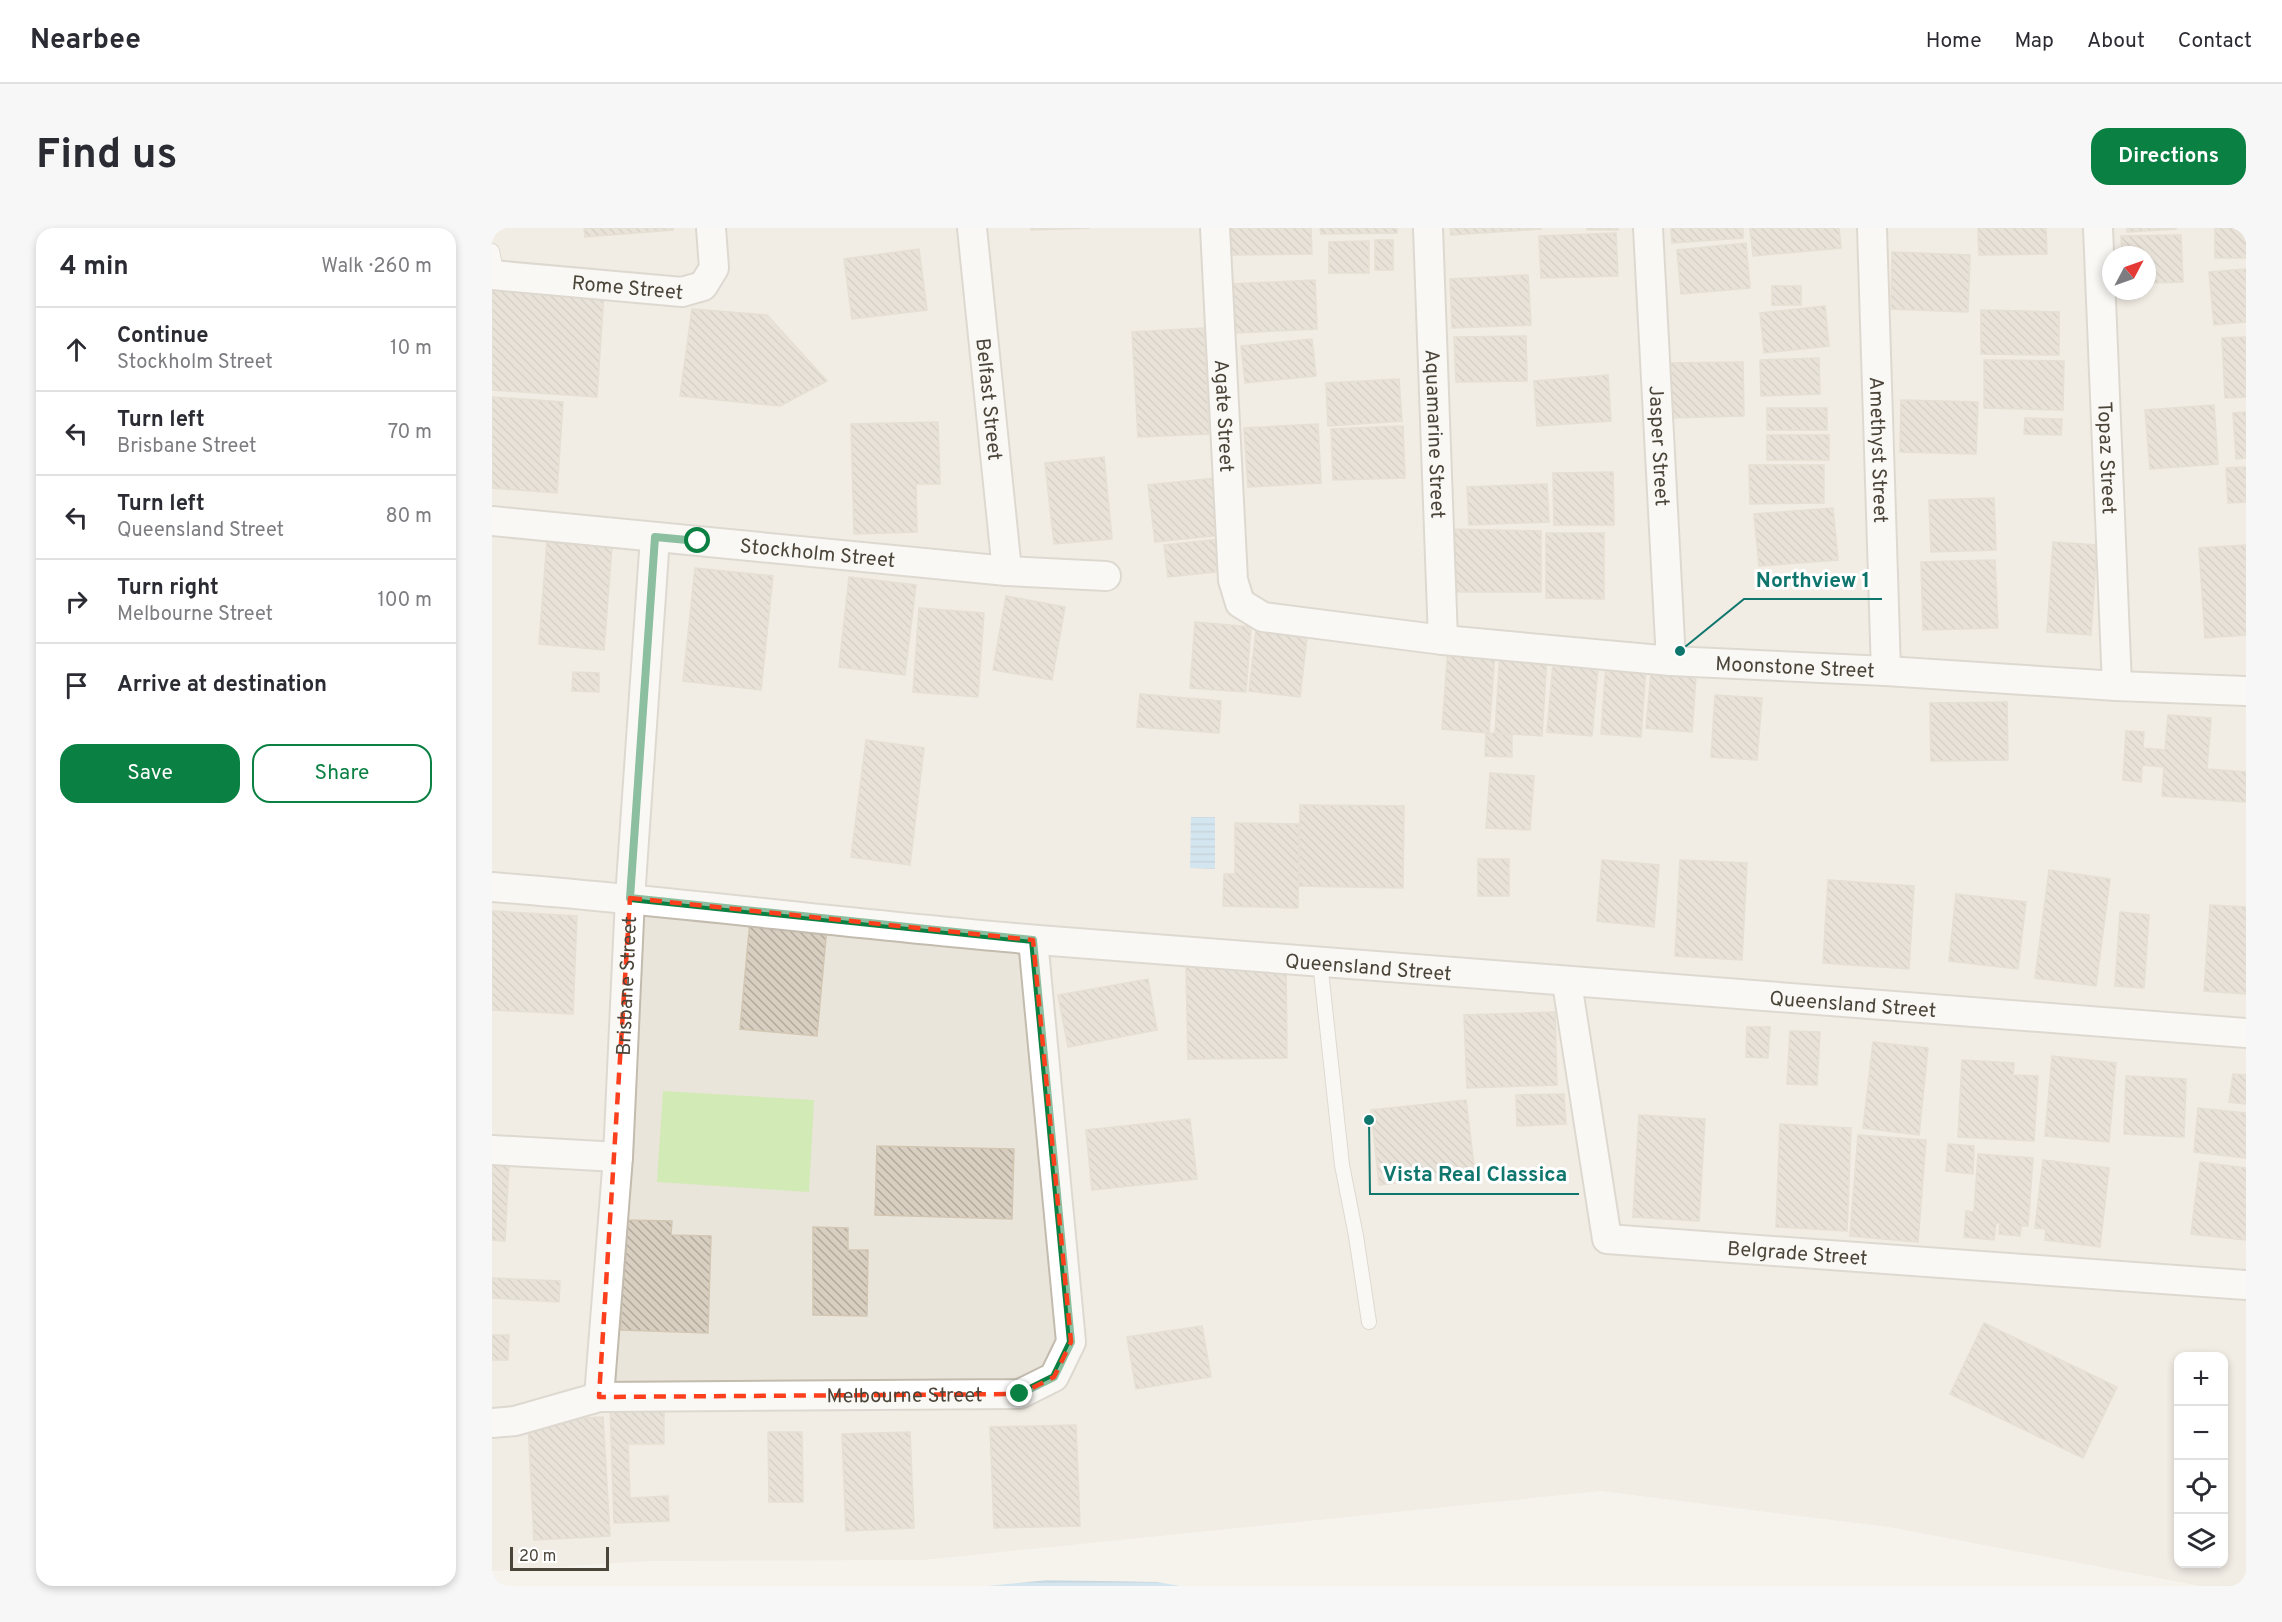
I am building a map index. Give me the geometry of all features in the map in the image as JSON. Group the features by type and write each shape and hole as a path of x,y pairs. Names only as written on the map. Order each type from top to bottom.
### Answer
{"street":[{"name":"Rome Street","path":"494,267 682,292 703,286 714,268 711,228"},
{"name":"Belfast Street","path":"972,228 1006,571"},
{"name":"Agate Street","path":"1215,228 1233,580 1240,603"},
{"name":"Aquamarine Street","path":"1428,228 1443,640"},
{"name":"Jasper Street","path":"1648,228 1671,661"},
{"name":"Amethyst Street","path":"1872,228 1887,671"},
{"name":"Topaz Street","path":"2098,228 2117,686"},
{"name":"Stockholm Street","path":"492,521 1006,571 1106,576"},
{"name":"Brisbane Street","path":"599,1397 618,1157 630,898 655,537"},
{"name":"Moonstone Street","path":"1240,603 1263,617 1443,640 1671,661 2246,691"},
{"name":"Queensland Street","path":"492,887 630,898 1033,940 1567,983 2246,1033"},
{"name":"Melbourne Street","path":"492,1423 515,1421 599,1397 1020,1394 1054,1377 1071,1342 1033,940"},
{"name":"Belgrade Street","path":"1567,983 1607,1239 2246,1285"},
{"path":"492,1150 618,1157"}],"lane":[{"path":"1320,962 1341,1164 1356,1236 1369,1322"}],"highlighted area":[{"path":"630,898 1033,940 1071,1342 1054,1377 1020,1394 599,1397"}],"shaded area":[{"path":"492,228 2246,228 2246,1586 2201,1586 1889,1527 1601,1491 923,1560 648,1561 492,1571"}],"green space":[{"path":"663,1091 814,1100 809,1192 657,1182"}],"water":[{"path":"1191,817 1215,817 1215,869 1190,868"},
{"path":"1047,1580 1157,1582 1180,1586 988,1586"}],"building":[{"path":"584,228 673,228 673,230 585,237"},
{"path":"1031,228 1090,228 1031,230"},
{"path":"1229,228 1311,228 1312,254 1229,255"},
{"path":"1320,228 1397,228 1397,233 1321,234"},
{"path":"1450,228 1541,228 1541,229 1451,235"},
{"path":"1587,228 1618,228 1618,230 1587,230"},
{"path":"1671,228 1743,228 1743,238 1672,243"},
{"path":"1750,228 1839,228 1841,248 1753,256"},
{"path":"1978,228 2046,228 2047,254 1979,255"},
{"path":"2127,228 2176,228 2176,229 2127,232"},
{"path":"2215,228 2246,228 2246,258 2215,258"},
{"path":"1616,233 1618,276 1541,278 1539,236"},
{"path":"2181,235 2183,282 2156,283 2156,246 2122,246 2121,236"},
{"path":"1375,240 1393,240 1393,270 1375,270"},
{"path":"1369,241 1369,273 1329,273 1329,242"},
{"path":"1746,243 1750,288 1681,294 1677,250"},
{"path":"919,249 927,310 852,319 844,259"},
{"path":"1892,252 1970,255 1968,312 1891,309"},
{"path":"2246,269 2246,322 2214,325 2209,272"},
{"path":"1528,275 1531,325 1452,328 1450,279"},
{"path":"1315,280 1317,329 1235,333 1232,284"},
{"path":"492,285 604,293 597,397 492,390"},
{"path":"1772,286 1801,286 1801,305 1772,305"},
{"path":"1825,306 1829,346 1764,353 1760,313"},
{"path":"692,309 767,315 827,381 780,406 680,396"},
{"path":"1981,310 2059,312 2059,355 1981,354"},
{"path":"1204,328 1209,434 1138,437 1132,332"},
{"path":"1526,336 1527,381 1456,382 1454,337"},
{"path":"2246,337 2246,397 2225,398 2222,338"},
{"path":"1312,339 1316,376 1245,383 1241,346"},
{"path":"1819,358 1820,394 1761,396 1760,360"},
{"path":"1984,360 2064,361 2063,410 1984,408"},
{"path":"1743,362 1744,416 1668,418 1667,363"},
{"path":"1608,375 1611,421 1537,426 1534,381"},
{"path":"1399,379 1402,421 1328,426 1326,383"},
{"path":"492,397 563,402 557,493 492,488"},
{"path":"1901,400 1978,402 1976,454 1900,452"},
{"path":"2214,405 2218,464 2150,469 2145,410"},
{"path":"1767,408 1827,408 1827,430 1767,430"},
{"path":"2246,412 2246,458 2236,459 2233,413"},
{"path":"2025,418 2062,419 2061,435 2024,434"},
{"path":"938,422 940,484 916,484 917,532 854,534 851,424"},
{"path":"1318,424 1321,483 1248,487 1244,428"},
{"path":"1403,426 1405,478 1333,480 1331,429"},
{"path":"1767,435 1829,435 1829,460 1767,460"},
{"path":"1104,457 1112,539 1054,544 1045,463"},
{"path":"1749,465 1824,465 1824,503 1750,504"},
{"path":"2246,467 2246,502 2228,503 2226,468"},
{"path":"1613,472 1614,525 1554,525 1553,473"},
{"path":"1216,478 1222,535 1155,542 1148,485"},
{"path":"1547,484 1549,522 1469,525 1467,487"},
{"path":"1994,498 1996,550 1931,552 1929,500"},
{"path":"1833,508 1838,560 1759,566 1754,514"},
{"path":"1452,529 1541,531 1541,592 1451,592"},
{"path":"1546,533 1604,533 1604,599 1546,598"},
{"path":"1221,539 1224,571 1168,577 1164,545"},
{"path":"547,541 612,546 604,650 539,644"},
{"path":"2053,542 2097,545 2091,635 2047,632"},
{"path":"2246,545 2246,635 2205,638 2199,548"},
{"path":"1995,560 1998,628 1923,630 1921,562"},
{"path":"695,568 773,576 761,690 683,681"},
{"path":"849,577 916,585 905,675 839,667"},
{"path":"1006,596 1065,607 1052,680 993,670"},
{"path":"919,608 984,613 978,697 913,692"},
{"path":"1195,622 1251,627 1246,692 1190,688"},
{"path":"1257,622 1308,628 1300,697 1249,691"},
{"path":"1448,648 1495,652 1489,733 1442,729"},
{"path":"1500,652 1547,656 1542,736 1495,733"},
{"path":"1554,652 1599,656 1592,736 1547,732"},
{"path":"1606,663 1646,667 1641,737 1601,734"},
{"path":"573,672 599,673 599,692 572,691"},
{"path":"1651,673 1696,677 1692,732 1646,728"},
{"path":"1140,694 1221,701 1219,733 1137,727"},
{"path":"1715,695 1762,698 1757,760 1711,757"},
{"path":"2007,702 2008,760 1931,761 1930,703"},
{"path":"2168,715 2211,718 2207,769 2246,772 2246,802 2162,796 2164,767 2142,765 2141,782 2123,780 2126,731 2144,732 2143,748 2165,750"},
{"path":"1486,733 1512,734 1512,757 1485,756"},
{"path":"866,740 924,748 910,865 851,857"},
{"path":"1490,773 1534,776 1530,830 1486,828"},
{"path":"1300,805 1404,806 1403,888 1299,886"},
{"path":"1235,823 1299,824 1298,908 1223,906 1224,874 1235,874"},
{"path":"1478,859 1509,859 1509,896 1478,896"},
{"path":"1602,860 1659,865 1654,927 1597,921"},
{"path":"1680,860 1747,863 1742,960 1675,956"},
{"path":"2049,870 2110,879 2096,986 2035,978"},
{"path":"1828,880 1914,886 1909,969 1823,963"},
{"path":"1956,894 2026,902 2018,969 1949,961"},
{"path":"2210,905 2246,907 2246,994 2204,991"},
{"path":"492,911 577,916 573,1014 492,1010"},
{"path":"2120,912 2149,915 2144,988 2115,986"},
{"path":"750,920 827,927 817,1036 740,1029"},
{"path":"1286,966 1287,1058 1188,1059 1186,967"},
{"path":"1148,979 1157,1030 1068,1047 1058,995"},
{"path":"1555,1012 1557,1085 1467,1088 1464,1015"},
{"path":"1747,1027 1770,1027 1768,1058 1746,1057"},
{"path":"1790,1031 1820,1032 1817,1085 1787,1084"},
{"path":"1873,1042 1928,1048 1919,1135 1863,1128"},
{"path":"2052,1056 2116,1063 2109,1142 2045,1136"},
{"path":"1962,1060 2014,1063 2013,1075 2038,1076 2034,1141 1958,1137"},
{"path":"2233,1074 2246,1075 2246,1104 2229,1102"},
{"path":"2126,1076 2186,1079 2184,1137 2124,1134"},
{"path":"1564,1094 1566,1124 1517,1126 1516,1095"},
{"path":"1466,1100 1475,1174 1379,1185 1371,1110"},
{"path":"2198,1108 2246,1113 2246,1158 2194,1152"},
{"path":"1639,1115 1705,1119 1699,1221 1633,1217"},
{"path":"1190,1119 1197,1179 1092,1190 1086,1130"},
{"path":"1780,1124 1851,1128 1847,1231 1776,1227"},
{"path":"1858,1135 1926,1140 1918,1242 1850,1236"},
{"path":"1948,1144 1974,1146 1973,1174 1946,1171"},
{"path":"877,1146 1014,1149 1012,1219 875,1215"},
{"path":"1978,1154 2033,1158 2028,1226 2021,1226 2020,1236 1999,1234 2000,1223 1996,1223 1994,1240 1964,1237 1966,1211 1974,1212"},
{"path":"2043,1160 2109,1168 2100,1247 2045,1240 2046,1229 2035,1228"},
{"path":"492,1162 509,1163 505,1241 492,1240"},
{"path":"2200,1162 2246,1168 2246,1240 2191,1234"},
{"path":"624,1220 672,1221 671,1235 711,1236 708,1333 621,1330"},
{"path":"813,1227 848,1228 848,1250 868,1250 867,1316 813,1315"},
{"path":"492,1278 560,1281 559,1302 492,1298"},
{"path":"1984,1323 2117,1387 2083,1458 1950,1394"},
{"path":"1202,1326 1211,1377 1136,1389 1127,1337"},
{"path":"492,1335 509,1335 508,1360 492,1360"},
{"path":"610,1403 664,1407 664,1444 628,1444 630,1498 668,1496 669,1521 614,1523"},
{"path":"603,1417 610,1536 534,1540 528,1421"},
{"path":"1076,1425 1080,1526 994,1528 990,1427"},
{"path":"768,1432 802,1432 803,1502 769,1502"},
{"path":"910,1432 914,1528 846,1531 842,1434"}],"place":[{"name":"Northview 1","path":"1680,651"},
{"name":"Vista Real Classica","path":"1369,1120"}],"route":[{"path":"698,541 655,537 630,898 1033,940 1071,1342 1054,1377 1020,1394"}]}
